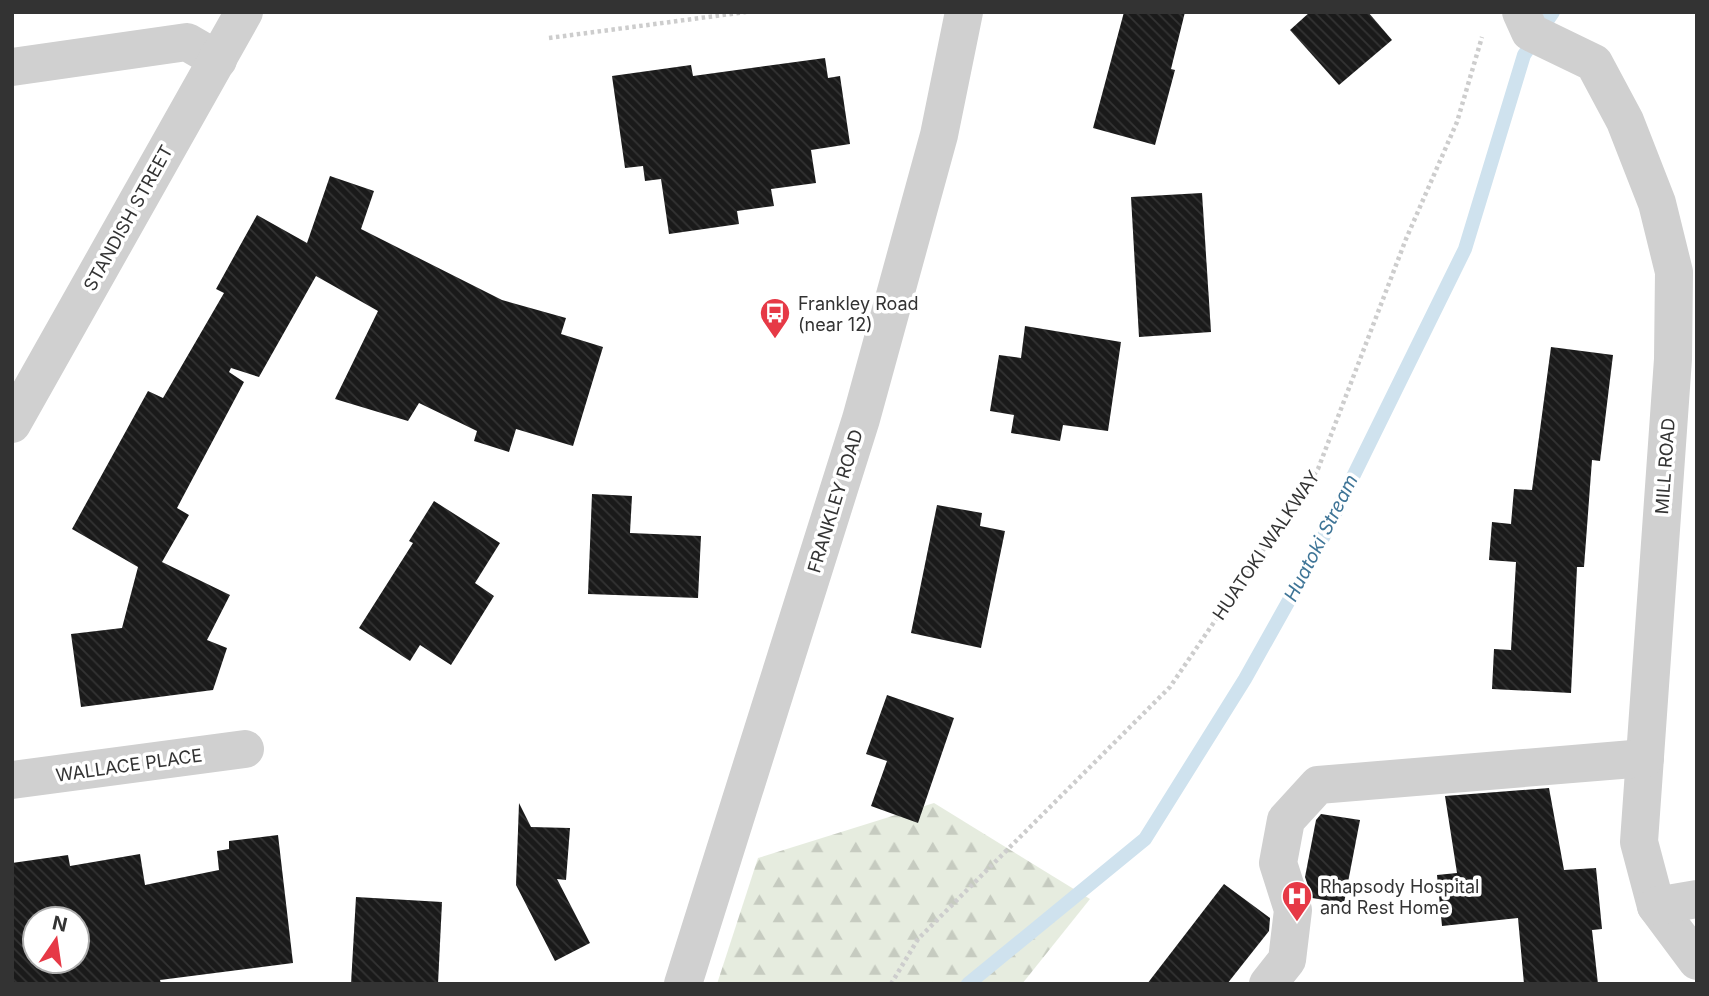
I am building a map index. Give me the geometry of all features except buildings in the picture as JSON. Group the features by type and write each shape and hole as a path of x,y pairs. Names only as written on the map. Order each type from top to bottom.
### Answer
{"street":[{"name":"STANDISH STREET","path":"12,424 244,12"},
{"name":"FRANKLEY ROAD","path":"683,984 860,419 939,135 964,12"},
{"name":"MILL ROAD","path":"1521,12 1530,32 1594,63 1625,121 1657,203 1674,272 1673,359 1639,842 1656,906 1697,961"},
{"path":"12,67 187,42 218,60"},
{"name":"WALLACE PLACE","path":"12,780 245,749"},
{"path":"1268,984 1287,960 1293,909 1278,863 1286,821 1318,785 1645,758"},
{"path":"1656,906 1697,899"}],"path":[{"path":"550,38 746,12"},
{"name":"HUATOKI WALKWAY","path":"891,984 918,939 1170,687 1318,469 1406,239 1457,122 1486,24"}],"green space":[{"path":"934,803 1090,899 1022,984 717,984 758,858"}],"waterway":[{"name":"Huatoki Stream","path":"968,984 1145,839 1245,679 1315,554 1465,249 1524,55 1553,12"}],"place":[{"name":"Frankley Road (near 12)","path":"775,340"},
{"name":"Rhapsody Hospital and Rest Home","path":"1297,923"}]}
